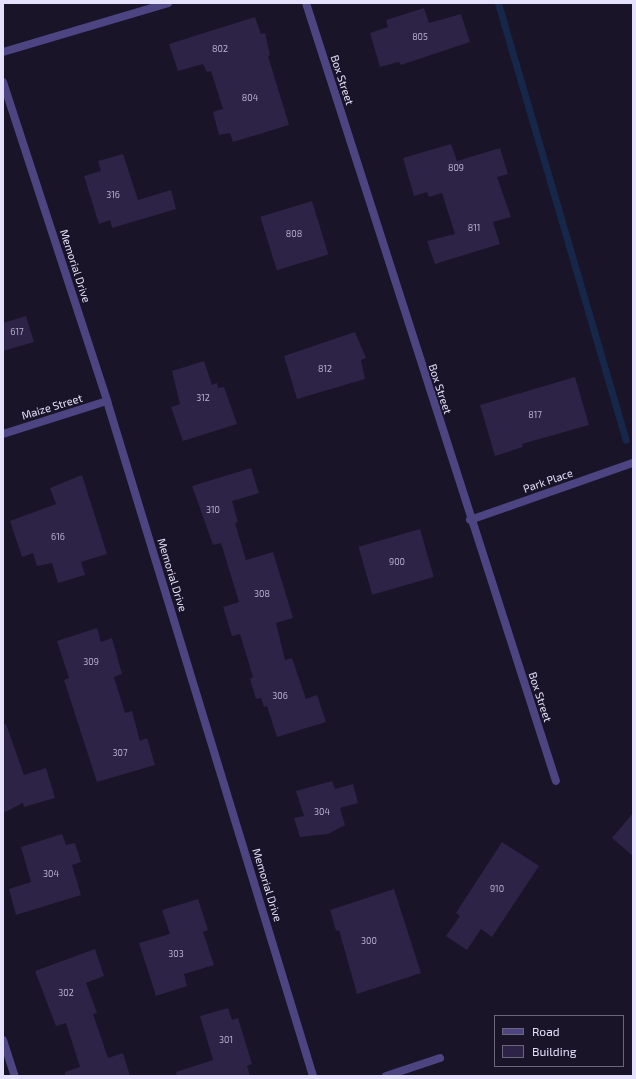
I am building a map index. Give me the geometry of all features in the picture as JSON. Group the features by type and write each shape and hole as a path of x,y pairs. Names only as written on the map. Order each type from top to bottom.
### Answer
{"street":[{"path":"3,52 168,3"},
{"name":"Box Street","path":"306,3 470,520 556,781"},
{"name":"Memorial Drive","path":"3,82 108,401 313,1076"},
{"name":"Maize Street","path":"3,434 108,401"},
{"name":"Park Place","path":"470,520 633,463"},
{"path":"3,1040 15,1076"},
{"path":"386,1076 440,1058"}],"building":[{"path":"424,8 429,23 461,14 470,42 401,65 399,62 380,67 370,33 388,27 386,20"},
{"path":"255,17 261,34 265,33 270,55 268,56 289,125 233,142 230,133 219,135 213,112 223,109 211,71 207,72 203,64 178,71 169,44"},
{"path":"451,144 457,161 500,148 508,174 497,177 511,217 493,222 500,244 435,264 427,241 455,234 442,193 429,197 427,192 414,196 403,158"},
{"path":"123,154 138,200 171,190 176,209 112,228 110,220 99,224 84,176 101,171 98,161"},
{"path":"312,201 328,255 277,270 260,217"},
{"path":"26,316 34,342 3,351 3,323"},
{"path":"355,332 366,358 361,360 365,379 297,399 284,356"},
{"path":"204,361 212,385 217,383 218,388 224,387 237,424 183,441 171,407 180,404 172,371"},
{"path":"575,377 589,425 522,444 523,447 495,456 480,405"},
{"path":"251,468 259,493 232,501 238,522 235,523 246,560 273,552 293,618 276,623 285,660 292,658 306,699 317,695 326,722 277,737 267,706 264,707 261,698 256,699 250,679 253,677 240,634 232,636 223,607 239,602 221,543 213,545 192,486"},
{"path":"82,475 107,554 81,562 85,575 58,583 52,563 37,566 33,553 22,557 10,521 56,504 50,488"},
{"path":"420,529 434,577 372,595 358,547"},
{"path":"97,628 101,642 112,638 122,674 114,677 125,713 132,711 140,741 147,738 155,765 97,782 64,680 69,678 57,641"},
{"path":"6,724 24,775 46,768 55,798 24,807 23,803 3,813 3,725"},
{"path":"332,781 335,789 353,784 358,803 340,808 345,825 328,834 300,837 294,818 304,816 296,791"},
{"path":"633,813 633,856 612,838"},
{"path":"62,834 66,845 75,843 81,862 72,865 81,895 16,915 9,889 31,882 21,847"},
{"path":"502,842 539,866 492,937 481,929 467,950 446,936 460,916 456,913"},
{"path":"394,889 421,973 357,994 339,930 336,931 330,910"},
{"path":"198,899 208,930 203,932 214,965 184,974 187,986 156,996 139,943 170,934 162,910"},
{"path":"95,949 104,976 86,983 97,1013 93,1014 108,1058 123,1053 130,1076 65,1076 65,1072 80,1067 66,1023 56,1026 35,971"},
{"path":"228,1008 232,1020 238,1018 252,1064 247,1066 250,1076 177,1076 176,1072 213,1060 200,1016"}],"waterway":[{"path":"498,3 626,440"}]}
